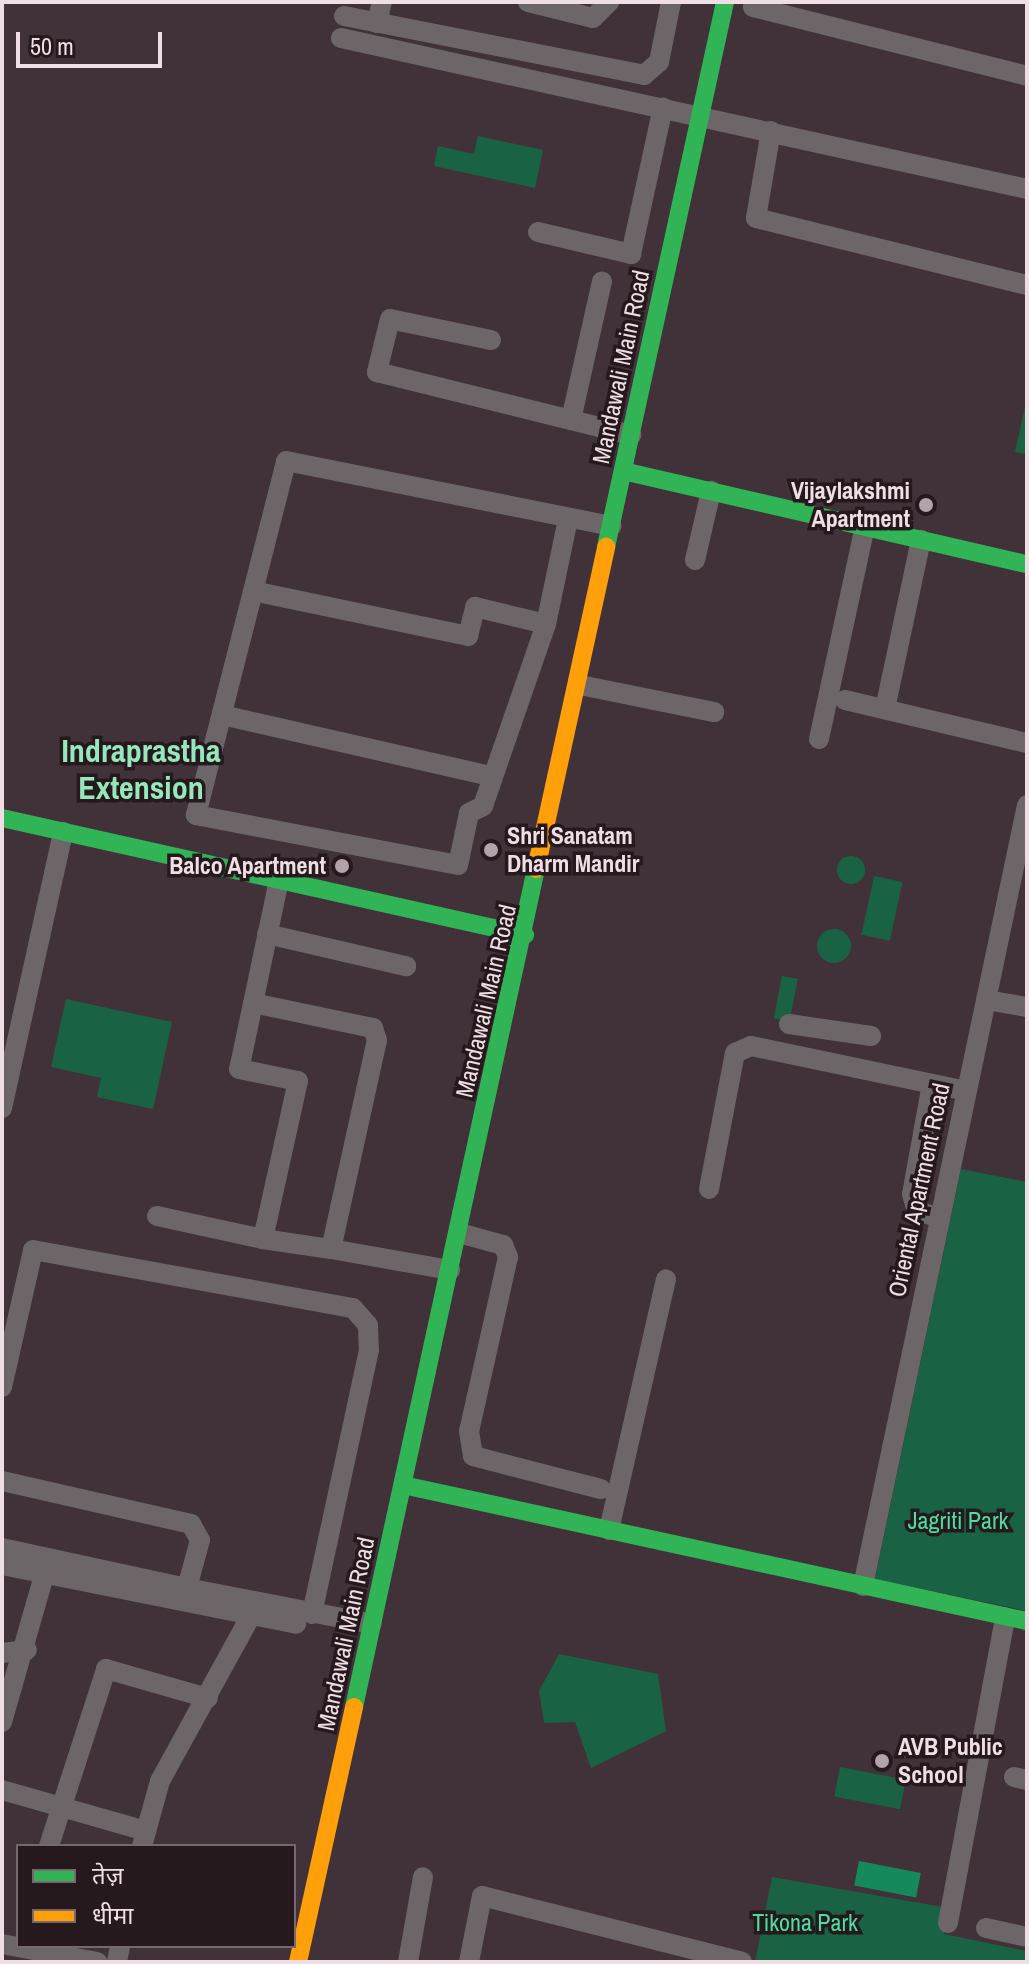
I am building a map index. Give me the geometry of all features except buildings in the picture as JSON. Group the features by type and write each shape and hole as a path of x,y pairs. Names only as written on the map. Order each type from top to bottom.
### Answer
{"street":[{"path":"377,23 382,2"},
{"path":"528,2 593,18 609,2"},
{"path":"344,16 644,75 659,62 671,2"},
{"name":"Mandawali Main Road","path":"298,1962 580,685 725,2"},
{"path":"753,7 1027,76"},
{"path":"341,38 701,114 1027,189"},
{"path":"538,232 631,254 663,107"},
{"path":"771,131 756,218 1027,285"},
{"path":"571,420 602,281"},
{"path":"491,340 390,319 377,372 631,435"},
{"path":"568,519 546,624 483,806 469,813 458,865 196,815 286,461 612,526"},
{"path":"623,471 1027,564"},
{"path":"695,560 711,491"},
{"path":"819,739 865,527"},
{"path":"885,709 921,540"},
{"path":"253,591 468,636 475,607 546,624"},
{"path":"580,685 714,712"},
{"path":"845,700 1027,743"},
{"path":"222,715 491,776"},
{"name":"Oriental Apartment Road","path":"863,1586 1027,805"},
{"path":"2,818 525,935"},
{"path":"2,1108 63,832"},
{"path":"263,1239 298,1081 239,1069 279,880"},
{"path":"267,934 406,966"},
{"path":"986,1000 1027,1007"},
{"path":"253,1003 373,1028 377,1040 331,1249"},
{"path":"789,1024 871,1036"},
{"path":"709,1189 735,1053 751,1046 966,1091"},
{"path":"932,1084 912,1194 917,1211 940,1218"},
{"path":"157,1216 263,1239 450,1270"},
{"path":"459,1233 503,1245 508,1257 469,1431 473,1456 601,1489"},
{"path":"2,1382 33,1250 353,1308 368,1325 369,1350 312,1614"},
{"path":"609,1530 666,1279"},
{"path":"2,1481 191,1524 200,1540 187,1588"},
{"path":"403,1485 1027,1621"},
{"path":"2,1548 312,1614 371,1630"},
{"path":"2,1565 250,1617 371,1630"},
{"path":"2,1722 7,1698 27,1650 45,1572"},
{"path":"2,1790 57,1805 144,1838 160,1781 250,1617"},
{"path":"948,1923 1005,1617"},
{"path":"2,1653 27,1650"},
{"path":"49,1844 57,1805 106,1669 208,1698"},
{"path":"408,1962 423,1877"},
{"path":"469,1962 482,1896 677,1952 742,1962"},
{"path":"986,1928 1027,1937"},
{"path":"30,1948 97,1962"}],"green space":[{"path":"478,136 543,150 535,188 434,166 438,146 474,154"},
{"path":"1027,398 1027,454 1015,452"},
{"path":"851,856 861,860 865,870 861,880 851,884 841,880 837,870 841,860"},
{"path":"874,876 902,882 890,941 862,935"},
{"path":"834,929 846,934 851,946 846,958 834,963 822,958 817,946 822,934"},
{"path":"782,976 798,979 790,1021 774,1018"},
{"path":"66,999 172,1022 153,1109 97,1097 101,1078 51,1067"},
{"name":"Jagriti Park","path":"961,1169 1027,1182 1027,1611 875,1579"},
{"path":"559,1654 658,1674 666,1731 591,1768 575,1722 544,1723 539,1691"},
{"path":"840,1767 906,1780 900,1809 834,1796"},
{"name":"Tikona Park","path":"772,1877 948,1908 944,1934 1027,1951 1027,1962 755,1962"}],"shaded area":[{"path":"859,1861 921,1873 916,1898 854,1886"}],"traffic: fast":[{"path":"606,547 725,2"},
{"path":"623,471 1027,564"},
{"path":"2,818 525,935"},
{"path":"354,1707 536,869"},
{"path":"403,1485 1027,1621"}],"traffic: slow":[{"path":"536,869 606,547"},
{"path":"298,1962 354,1707"}],"place":[{"name":"Vijaylakshmi Apartment","path":"926,505"},
{"name":"Shri Sanatam Dharm Mandir","path":"491,850"},
{"name":"Balco Apartment","path":"342,866"},
{"name":"AVB Public School","path":"882,1761"}],"district":[{"name":"Indraprastha Extension","path":"141,770"}]}
